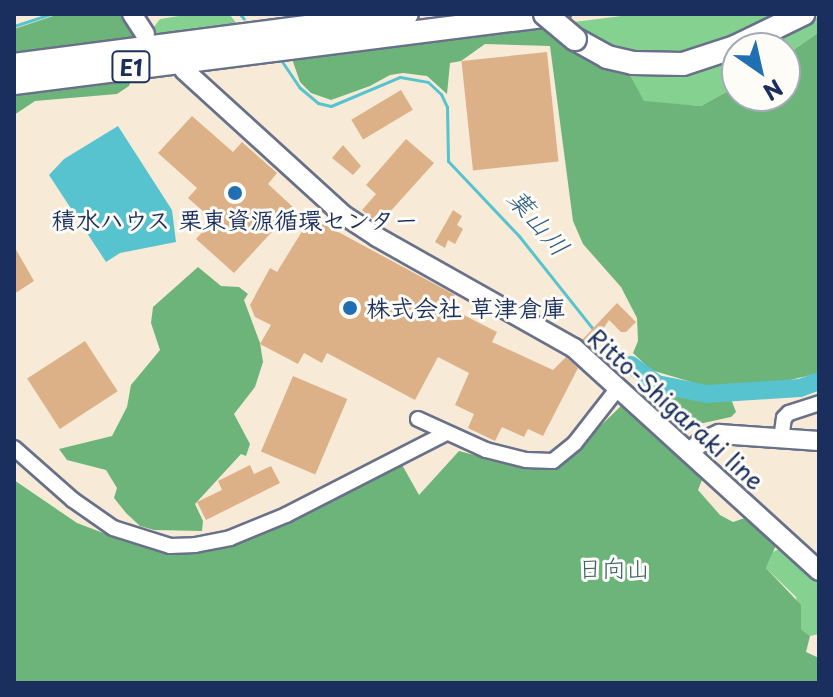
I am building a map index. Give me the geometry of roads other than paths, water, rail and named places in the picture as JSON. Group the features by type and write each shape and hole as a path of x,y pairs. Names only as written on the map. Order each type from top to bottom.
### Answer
{"highway":[{"name":"E1","path":"14,65 407,14"},
{"path":"545,14 575,39 607,57 633,63 683,64 735,47 803,14"},
{"name":"E1","path":"14,83 559,14"}],"main road":[{"path":"132,14 145,34"},
{"name":"Ritto-Shigaraki line","path":"184,70 342,214 377,237 574,348 819,571"},
{"path":"690,452 719,434 819,441"}],"street":[{"path":"418,419 486,450 526,460 553,461 575,443 618,388"},
{"path":"781,439 784,418 789,413 819,403"},
{"path":"14,448 73,500 113,528 170,546 230,538 286,515 446,433"}],"water":[{"path":"118,126 172,210 176,242 120,253 106,262 49,175 64,159"}],"waterway":[{"name":"葉山川","path":"14,26 51,14"},
{"name":"葉山川","path":"240,14 244,19"},
{"name":"葉山川","path":"281,60 299,87 318,103 331,106 400,77 428,82 441,94 447,107 448,161 519,236 593,329"},
{"name":"葉山川","path":"597,335 631,365"},
{"name":"葉山川","path":"631,365 657,384 707,394 800,388 819,381"}],"place":[{"name":"積水ハウス 栗東資源循環センター","path":"235,193"},
{"name":"株式会社 草津倉庫","path":"350,308"}],"park label":[{"name":"日向山","path":"614,568"}]}
